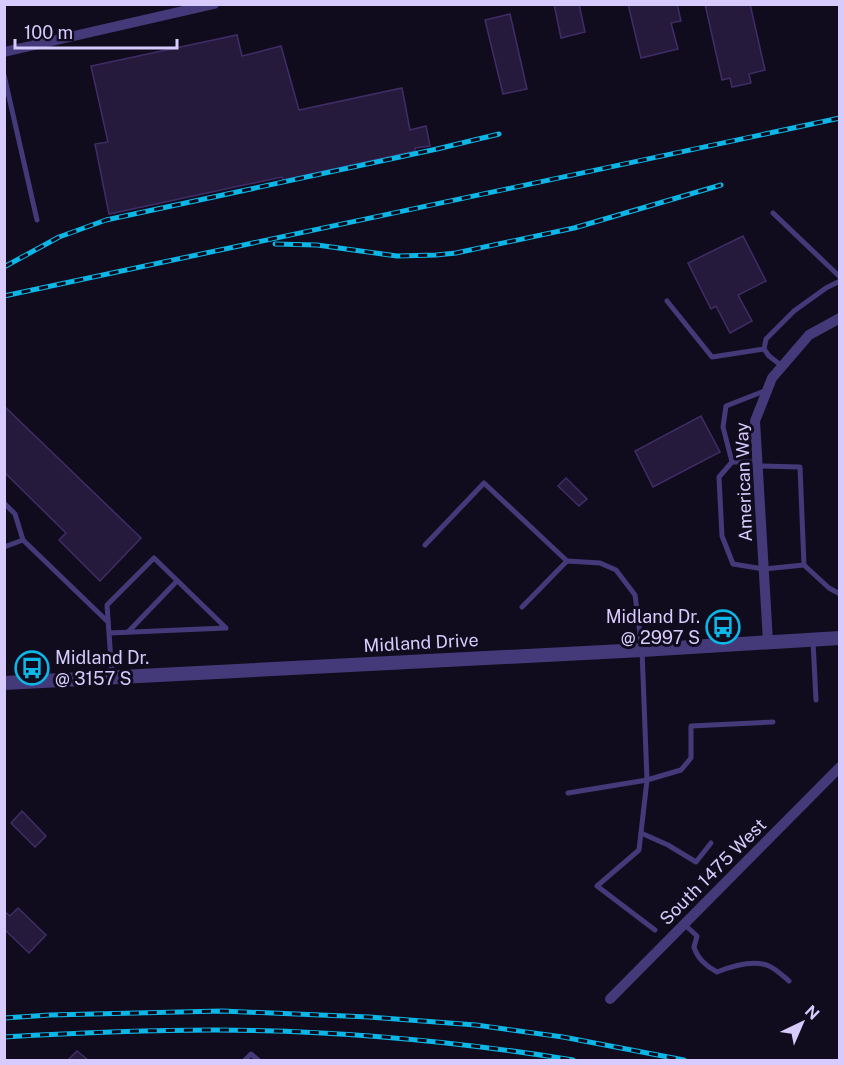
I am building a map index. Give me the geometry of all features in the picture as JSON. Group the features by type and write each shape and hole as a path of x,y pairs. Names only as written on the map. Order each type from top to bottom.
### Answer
{"street":[{"path":"4,52 214,4"},
{"name":"American Way","path":"768,642 755,421 772,378 809,335 840,318"},
{"name":"Midland Drive","path":"4,683 840,638"},
{"name":"South 1475 West","path":"610,999 840,767"}],"lane":[{"path":"4,75 37,220"},
{"path":"773,213 840,279 794,310 766,339 764,349 782,366"},
{"path":"667,301 712,357 764,349"},
{"path":"732,462 723,427 726,406 767,390"},
{"path":"732,462 800,467 804,564 829,588 840,594"},
{"path":"732,462 719,477 722,536 733,564 764,569 804,564"},
{"path":"425,545 484,483 567,561 600,563 616,570 635,595 642,650 648,780 639,850 597,886 655,930"},
{"path":"4,503 15,514 23,540 108,622"},
{"path":"4,547 23,540"},
{"path":"109,633 226,628 154,558 107,605 112,678"},
{"path":"522,607 567,561"},
{"path":"128,633 177,581"},
{"path":"813,639 816,700"},
{"path":"568,793 648,780 681,771 691,758 690,726 773,722"},
{"path":"641,833 668,845 696,862 711,843"},
{"path":"684,924 697,936 694,947 696,954 712,970 717,972 733,966 763,964 771,966 789,981"},
{"path":"245,1060 251,1054 258,1060"}],"building":[{"path":"554,4 579,4 585,32 561,38"},
{"path":"628,4 677,4 681,21 671,23 678,49 641,58"},
{"path":"705,4 750,4 765,70 749,74 751,83 732,87 730,78 722,80"},
{"path":"510,14 527,89 503,94 485,20"},
{"path":"237,35 242,56 281,46 299,110 402,88 410,130 426,126 430,146 283,180 282,177 109,214 95,144 108,142 91,66"},
{"path":"743,236 766,281 738,295 752,321 730,333 716,306 711,309 688,263"},
{"path":"4,406 141,538 100,581 59,540 66,533 4,472"},
{"path":"701,416 720,452 653,487 635,451"},
{"path":"566,478 587,499 579,506 558,486"},
{"path":"22,811 46,836 35,847 11,823"},
{"path":"18,908 46,935 29,953 4,929 4,911 10,916"},
{"path":"77,1051 88,1060 68,1060"}],"railway":[{"path":"4,296 840,118"},
{"path":"4,267 59,237 106,220 499,134"},
{"path":"275,244 317,245 397,256 456,253 574,228 721,185"},
{"path":"4,1018 222,1011 369,1017 476,1025 563,1037 684,1060"},
{"path":"4,1037 214,1030 304,1032 439,1042 573,1060"}],"place":[{"name":"Midland Dr. @ 2997 S","path":"723,627"},
{"name":"Midland Dr. @ 3157 S","path":"32,668"}]}
